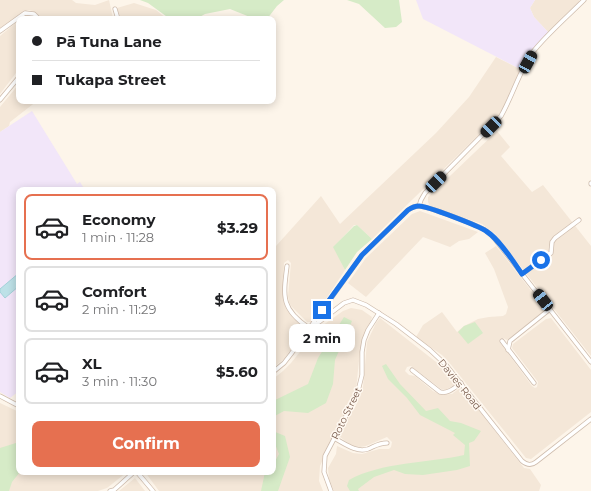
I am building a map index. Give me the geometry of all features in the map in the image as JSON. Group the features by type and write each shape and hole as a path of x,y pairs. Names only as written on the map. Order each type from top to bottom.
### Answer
{"street":[{"path":"419,206 425,193 501,116 509,103 523,70 532,54 584,0"},
{"path":"115,9 117,16"},
{"path":"21,16 25,13 34,14 36,16"},
{"path":"0,31 16,19"},
{"path":"0,100 16,80"},
{"path":"276,370 284,363 362,255 408,210 419,206 431,209 486,230 494,238 591,362"},
{"path":"522,274 551,253 552,242 555,238 579,220"},
{"path":"286,266 284,291 285,301 288,309 309,328"},
{"name":"Davies Road","path":"314,322 316,324 339,306 353,300 362,302 379,313 439,357 522,461 526,464 532,465 591,419"},
{"path":"508,350 510,341 550,309"},
{"name":"Roto Street","path":"331,491 325,478 325,456 357,395 362,375 362,352 364,340 368,330 379,313"},
{"path":"502,341 534,383"},
{"path":"412,370 440,392 444,393 461,383"},
{"path":"0,396 16,404"},
{"path":"334,438 361,450 368,449 381,443 387,443"},
{"path":"110,491 114,490 131,475"},
{"path":"140,475 152,491"}],"shaded area":[{"path":"0,0 72,0 76,3 95,5 109,0 113,16 38,16 33,11 28,10 16,16 0,29"},
{"path":"416,0 535,0 530,8 534,17 549,33 532,52 520,69 423,19"},
{"path":"535,0 579,0 580,2 549,33 534,17 530,8"},
{"path":"134,3 156,10 163,16 120,16 117,8"},
{"path":"16,23 16,73 0,94 0,36"},
{"path":"496,57 520,69 504,108 496,118 372,239 357,225 354,225 334,247 345,270 311,322 307,322 289,302 288,296 291,263 288,260 284,263 283,300 287,310 306,329 284,359 276,366 276,246 321,196 340,224 436,133 469,97"},
{"path":"16,88 16,104 33,104 10,122 9,126 0,132 0,107"},
{"path":"32,111 77,184 80,182 83,187 16,187 16,393 10,398 0,392 0,132"},
{"path":"497,131 510,147 501,156 532,192 543,185 591,246 591,356 495,234 482,224 430,206 428,202 428,197"},
{"path":"420,211 478,232 469,239 459,241 450,247 423,237 366,297 348,283 366,258 412,214"},
{"path":"496,246 544,307 544,313 507,340 503,338 499,341 532,386 535,388 537,387 538,382 512,348 513,344 546,319 551,318 591,370 591,412 531,459 526,458 448,361 416,337 423,325 442,312 457,332 464,326 478,319 503,316 506,314 508,307 494,269 485,253"},
{"path":"351,308 362,310 372,317 363,337 356,390 320,466 319,481 323,491 159,491 147,475 276,475 276,377 291,363 319,328 343,311"},
{"path":"380,318 445,369 455,382 454,385 446,390 441,389 411,366 407,367 405,371 409,375 415,376 433,391 441,395 452,394 461,387 524,468 530,469 541,485 539,491 334,491 329,479 328,468 336,454 337,446 353,453 362,454 379,449 389,449 391,447 392,442 387,437 360,447 354,446 339,436 357,403 363,387 367,342"},
{"path":"0,403 16,411 16,475 123,475 107,488 98,491 0,491"},
{"path":"135,478 145,491 119,491"}],"green space":[{"path":"140,0 284,0 269,16 248,16 230,9 201,16 166,16 148,3"},
{"path":"347,0 399,0 402,22 396,27 385,28 359,4"},
{"path":"357,225 372,239 357,252 345,270 333,247 354,226"},
{"path":"344,317 352,321 335,360 333,384 326,403 308,413 284,411 276,415 276,400 308,384 318,358"},
{"path":"475,322 483,333 468,344 458,332 464,326"},
{"path":"386,364 400,384 426,411 438,408 450,421 461,423 481,431 474,441 469,443 470,466 457,470 423,475 405,474 394,470 374,477 358,489 359,491 350,491 347,486 349,480 362,474 390,466 464,455 465,445 453,435 455,433 420,415 407,398 388,379 382,366"},
{"path":"276,432 285,436 290,457 278,491 261,491 264,475 276,475 276,460 279,454 276,446"},
{"path":"16,443 16,475 18,475 12,482 9,491 0,491 0,448"}],"water":[{"path":"16,276 16,289 5,298 0,292 0,289"}],"route":[{"path":"322,310 362,255 408,210 419,206 431,209 486,230 522,274 541,260"}]}
